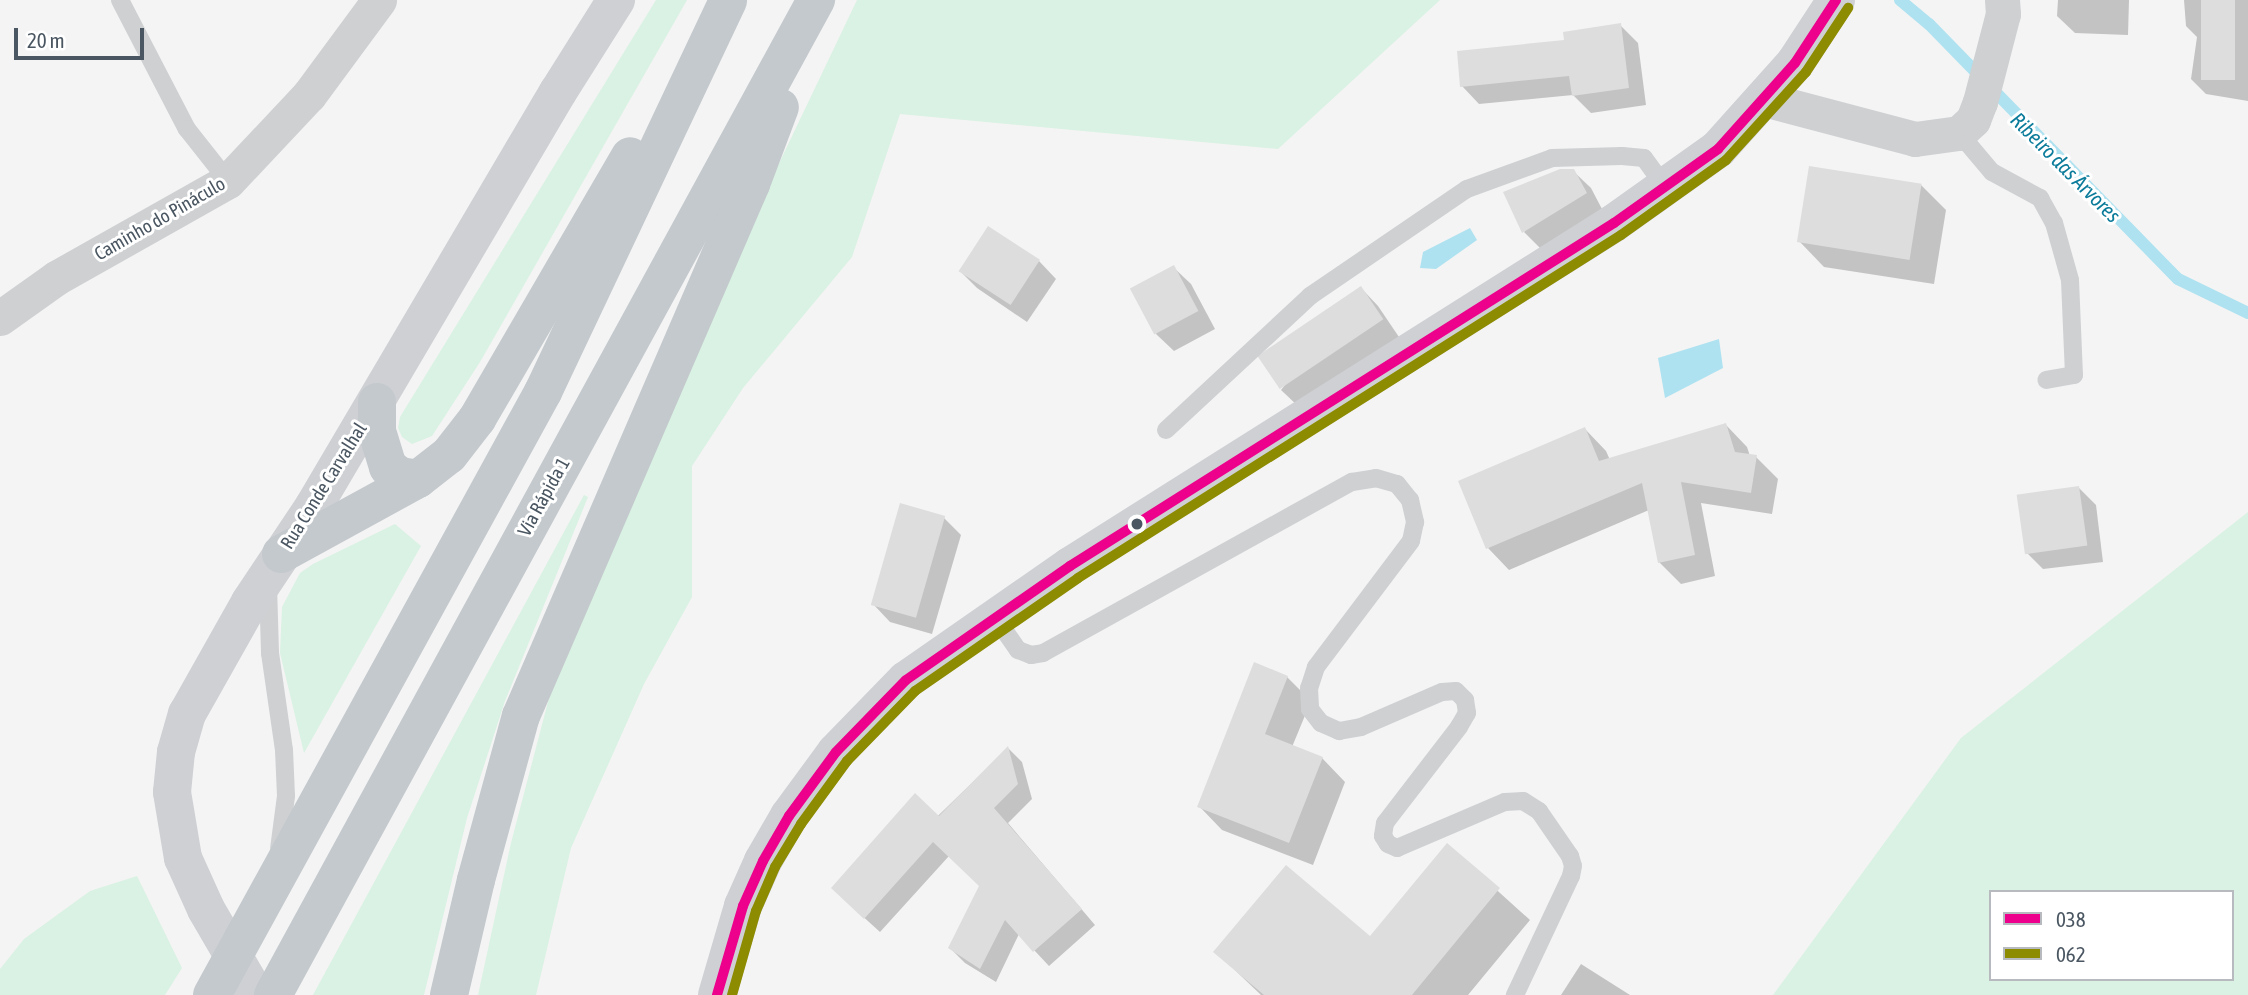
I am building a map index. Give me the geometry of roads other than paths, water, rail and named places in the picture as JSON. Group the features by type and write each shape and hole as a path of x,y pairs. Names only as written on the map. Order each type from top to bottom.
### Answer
{"highway":[{"path":"274,564 418,479 449,455 477,419 672,83 728,0"},
{"path":"212,995 543,392 728,0"},
{"path":"449,995 476,880 521,716 751,184 818,0"},
{"name":"Via Rápida 1","path":"273,995 818,0"},
{"path":"377,402 377,431 388,467 400,476 418,479"}],"main road":[{"name":"Rua Conde Carvalhal","path":"256,995 206,909 183,858 172,792 176,752 187,714 274,564 377,402 558,92 616,0"},
{"path":"717,995 743,906 763,861 805,794 836,752 906,680 1070,566 1590,238 1718,149 1764,100 1811,40 1836,0"}],"street":[{"name":"Caminho do Pináculo","path":"0,318 56,278 228,181 309,95 379,0"},
{"path":"1764,100 1915,139 1959,134 1973,120 1980,103 2003,14 2003,0"}],"lane":[{"path":"120,0 187,129 228,181"},
{"path":"1959,134 1992,172 2040,198 2054,223 2070,280 2074,375 2046,380"},
{"path":"1167,430 1310,296 1467,189 1552,158 1622,156 1644,158 1665,187"},
{"path":"995,617 1018,650 1031,655 1043,653 1352,482 1376,478 1397,484 1410,500 1415,522 1411,541 1316,667 1309,688 1310,709 1321,723 1339,731 1361,727 1442,692 1456,691 1465,700 1467,713 1459,727 1385,822 1383,836 1388,844 1397,848 1505,802 1523,801 1539,811 1570,856 1573,866 1571,876 1515,995"},
{"path":"274,564 270,653 284,750 286,796 275,878"}],"water":[{"path":"1470,228 1477,240 1436,269 1420,268 1423,252"},
{"path":"1719,339 1723,368 1665,398 1658,358"}],"waterway":[{"name":"Ribeiro das Árvores","path":"1900,0 1929,24 2178,279 2248,313"}]}
